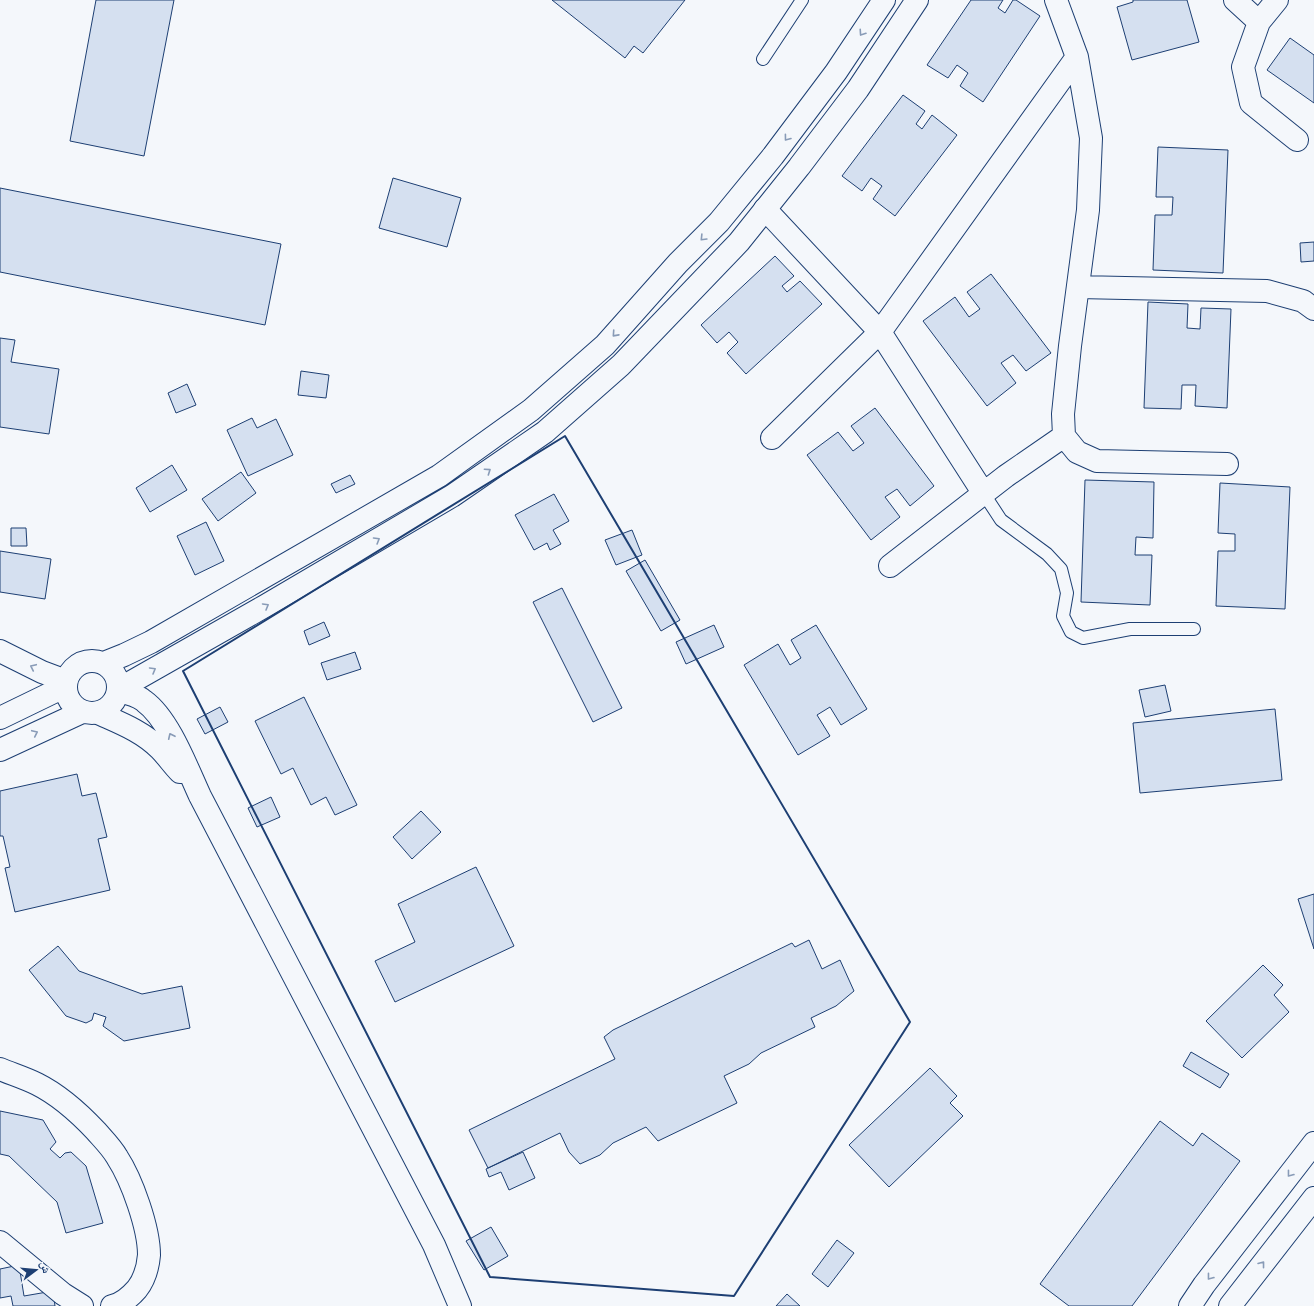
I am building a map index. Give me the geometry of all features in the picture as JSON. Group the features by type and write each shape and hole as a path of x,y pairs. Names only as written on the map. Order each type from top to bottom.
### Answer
{"street":[{"path":"104,663 151,642 439,476 531,410 605,345 678,263 719,222 773,156 836,72 884,0"},
{"path":"118,690 452,496 545,432 621,365 739,242 800,167 858,89 917,0"},
{"path":"1056,0 1077,57 1091,138 1088,210 1070,346 1063,414 1064,436 1077,452 1097,461 1227,464"},
{"path":"1235,0 1259,22"},
{"path":"1277,0 1259,22 1243,66 1251,103 1297,140"},
{"path":"772,438 880,332 1077,57"},
{"path":"765,209 880,332 984,494"},
{"path":"1078,287 1267,291 1303,301 1314,309"},
{"path":"890,566 1006,476 1064,436"},
{"path":"439,476 452,496"},
{"path":"0,652 66,684"},
{"path":"0,750 90,712 105,710 112,705 116,699 118,681 110,668 104,663 94,660 85,661 76,666 70,672 66,684 66,694 70,702 90,712 127,725 145,736 160,749 200,796"},
{"path":"0,718 66,684"},
{"path":"118,690 144,700 157,712 167,727 200,796 434,1245 460,1306"},
{"path":"0,1069 38,1084 63,1101 95,1130 117,1156 130,1181 146,1233 149,1255 144,1276 139,1286 132,1295 122,1302 112,1306"},
{"path":"1190,1306 1214,1272 1314,1143"},
{"path":"1230,1306 1314,1198"},
{"path":"0,1242 63,1294 82,1306"}],"lane":[{"path":"763,59 802,0"},
{"path":"984,494 1001,520 1047,554 1060,569 1067,594 1063,616 1070,632 1083,638 1130,629 1194,629"}],"building":[{"path":"96,0 174,0 144,156 70,141"},
{"path":"552,0 685,0 643,53 634,46 625,58"},
{"path":"971,0 1003,0 998,8 1005,13 1013,0 1016,0 1040,16 983,102 960,86 968,73 957,65 948,78 927,65"},
{"path":"1133,0 1187,0 1199,42 1132,60 1117,7 1133,2"},
{"path":"1290,38 1314,55 1314,103 1267,70"},
{"path":"903,95 925,111 916,124 922,129 932,115 957,135 895,216 873,199 882,186 871,178 862,191 842,176"},
{"path":"1158,147 1228,150 1223,273 1153,270 1155,215 1172,215 1173,197 1156,197"},
{"path":"393,178 461,198 447,247 379,228"},
{"path":"0,188 281,244 265,325 0,272"},
{"path":"1314,242 1314,261 1301,262 1300,243"},
{"path":"775,256 794,276 782,286 787,292 800,281 822,304 746,374 727,353 738,342 729,332 717,343 701,325"},
{"path":"991,274 1051,353 1026,371 1013,355 1001,363 1016,383 987,406 923,321 955,297 969,317 980,309 967,292"},
{"path":"1148,302 1188,304 1187,328 1200,329 1201,308 1231,309 1227,408 1195,406 1196,385 1182,385 1181,409 1144,408"},
{"path":"0,338 15,340 11,362 59,369 49,434 0,427"},
{"path":"301,371 329,375 326,398 298,395"},
{"path":"187,384 196,405 176,413 168,393"},
{"path":"875,408 934,486 910,506 897,489 885,497 900,517 871,540 807,455 838,432 853,451 864,443 851,426"},
{"path":"252,418 257,428 276,419 293,455 248,476 227,430"},
{"path":"172,465 187,490 150,512 136,488"},
{"path":"241,472 256,493 218,521 202,499"},
{"path":"350,475 355,484 336,493 331,484"},
{"path":"1085,480 1154,482 1153,538 1136,537 1135,555 1152,555 1150,605 1081,602"},
{"path":"1220,483 1290,487 1285,609 1216,606 1218,551 1235,551 1235,534 1218,533"},
{"path":"554,494 569,521 553,530 561,544 550,550 547,543 534,550 515,515"},
{"path":"206,522 224,561 195,575 177,536"},
{"path":"11,528 26,528 27,546 11,546"},
{"path":"632,530 642,555 616,565 605,540"},
{"path":"0,551 51,559 45,599 0,592"},
{"path":"645,560 680,620 661,631 626,571"},
{"path":"562,588 622,708 593,722 533,602"},
{"path":"324,622 330,636 309,645 304,631"},
{"path":"714,625 724,647 686,664 676,642"},
{"path":"816,625 867,709 841,725 830,707 817,715 830,736 798,755 744,665 778,644 790,665 801,658 791,640"},
{"path":"355,652 361,669 327,680 321,663"},
{"path":"1165,685 1171,711 1145,717 1139,690"},
{"path":"304,697 357,805 335,815 326,797 311,805 293,768 281,774 255,721"},
{"path":"220,707 228,722 205,734 197,719"},
{"path":"1275,709 1282,780 1140,793 1133,723"},
{"path":"77,774 82,796 96,793 107,837 98,839 110,890 15,912 5,868 10,867 3,836 0,836 0,791"},
{"path":"271,797 280,817 257,827 248,808"},
{"path":"421,811 441,832 412,859 393,837"},
{"path":"476,867 514,946 395,1002 375,961 415,942 398,904"},
{"path":"1314,894 1314,949 1298,899"},
{"path":"809,940 822,969 840,960 854,991 836,1006 811,1018 815,1027 761,1053 749,1064 724,1076 737,1103 658,1141 646,1127 613,1143 600,1155 580,1164 569,1152 560,1133 488,1168 469,1130 615,1059 604,1037 613,1030 792,943 795,947"},
{"path":"58,946 79,971 142,994 182,986 190,1028 124,1041 103,1026 106,1017 94,1013 92,1020 86,1023 66,1016 29,970"},
{"path":"1263,965 1283,985 1274,995 1289,1012 1242,1058 1206,1021"},
{"path":"1191,1052 1229,1074 1220,1088 1183,1066"},
{"path":"930,1068 957,1096 950,1103 963,1116 889,1187 849,1145"},
{"path":"0,1111 43,1120 56,1142 50,1149 60,1158 65,1153 71,1152 86,1166 103,1223 66,1233 57,1202 9,1156 0,1154"},
{"path":"1160,1121 1193,1146 1202,1133 1240,1161 1132,1306 1069,1306 1040,1284"},
{"path":"523,1152 535,1178 509,1190 501,1172 489,1177 486,1169"},
{"path":"491,1227 508,1256 484,1270 466,1241"},
{"path":"837,1240 854,1253 828,1287 812,1274"},
{"path":"19,1265 24,1296 53,1291 55,1306 13,1306 11,1296 0,1298 0,1269"},
{"path":"787,1294 800,1306 776,1306"}],"wall":[{"path":"565,436 910,1022 734,1296 490,1277 183,671 565,436"}]}
